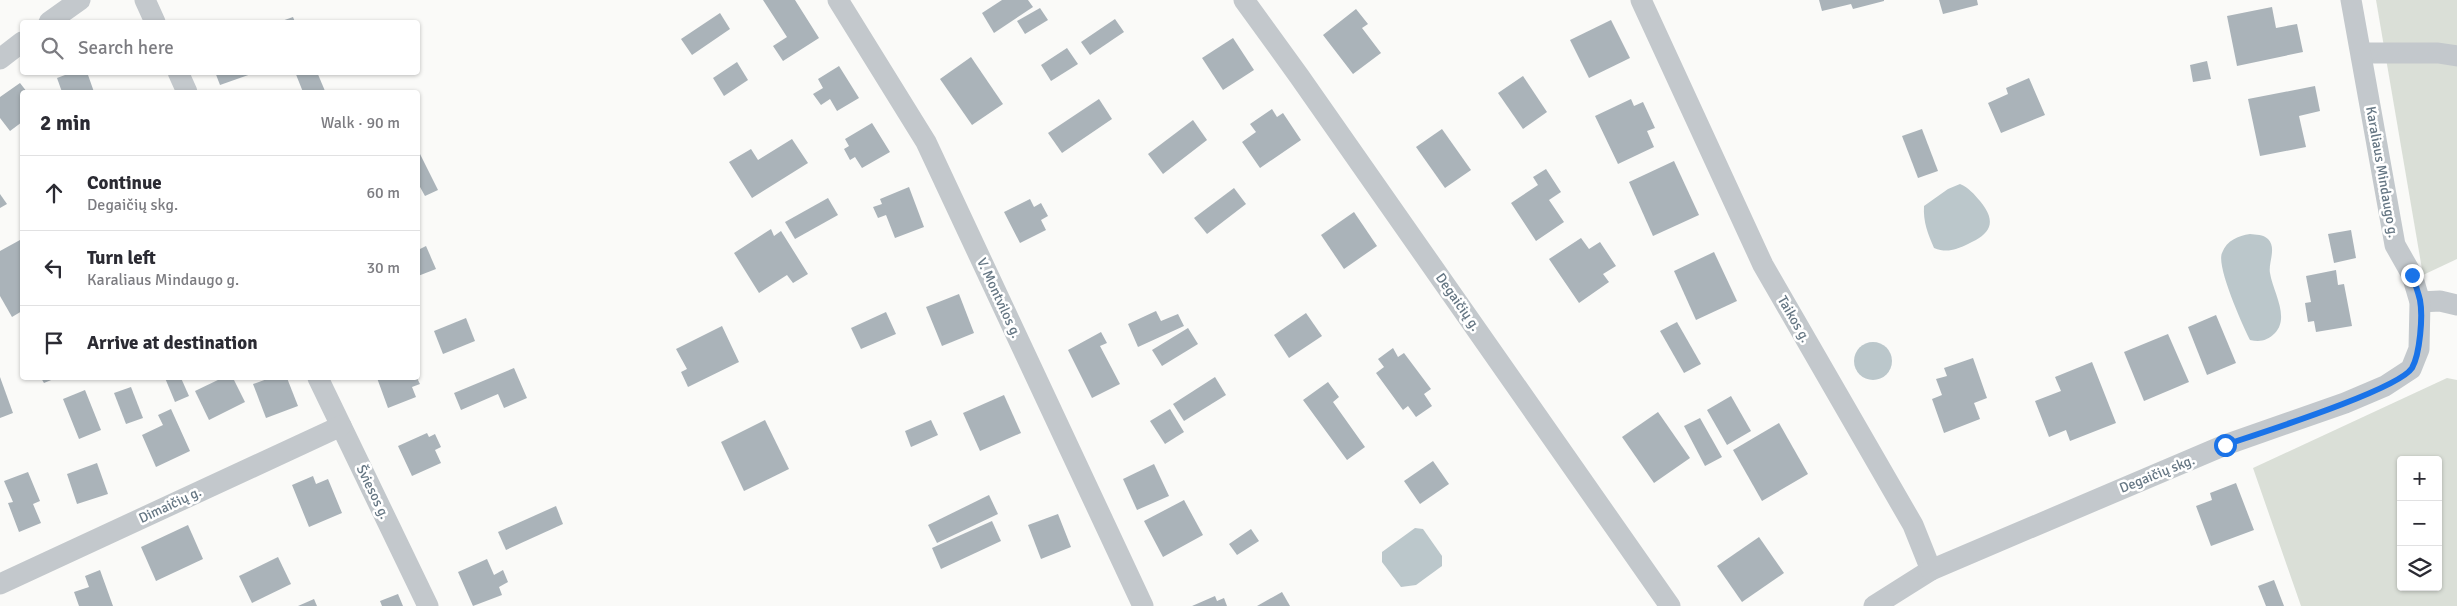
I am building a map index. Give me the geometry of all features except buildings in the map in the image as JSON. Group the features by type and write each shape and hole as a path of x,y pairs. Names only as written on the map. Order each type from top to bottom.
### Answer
{"street":[{"path":"52,20 80,0"},
{"path":"145,0 154,20"},
{"name":"V. Montvilos g.","path":"838,0 926,142 1143,606"},
{"name":"Degaičių g.","path":"1244,0 1670,606"},
{"name":"Taikos g.","path":"1641,0 1763,265 1913,526 1931,570"},
{"name":"Karaliaus Mindaugo g.","path":"2351,0 2395,245 2412,275 2420,302 2419,349 2411,369"},
{"path":"0,59 20,44"},
{"path":"2362,53 2438,53 2457,56"},
{"path":"179,75 186,90"},
{"path":"2420,302 2440,301 2457,305"},
{"name":"Degaičių skg.","path":"1931,570 2225,445 2345,403 2385,386 2411,369"},
{"name":"Šviesos g.","path":"319,380 428,606"},
{"name":"Dimaičių g.","path":"0,584 341,426"},
{"path":"1874,606 1931,570"}],"shaded area":[{"path":"2376,0 2457,0 2457,259 2423,275"},
{"path":"1960,184 1971,191 1986,209 1990,222 1989,227 1982,236 1959,248 1947,251 1939,250 1934,248 1928,233 1925,223 1924,206 1948,189"},
{"path":"2250,234 2264,236 2271,243 2270,273 2281,312 2279,327 2275,333 2269,338 2260,341 2250,340 2226,283 2221,260 2224,249 2230,242 2237,237"},
{"path":"1873,342 1886,348 1892,361 1886,374 1873,380 1860,374 1854,361 1860,348"},
{"path":"2447,378 2457,380 2457,606 2301,606 2253,468"},
{"path":"1415,528 1423,529 1442,556 1442,566 1416,585 1401,587 1382,562 1382,552"}],"route":[{"path":"2225,445 2345,403 2385,386 2411,369 2419,349 2420,302 2412,275"}]}
